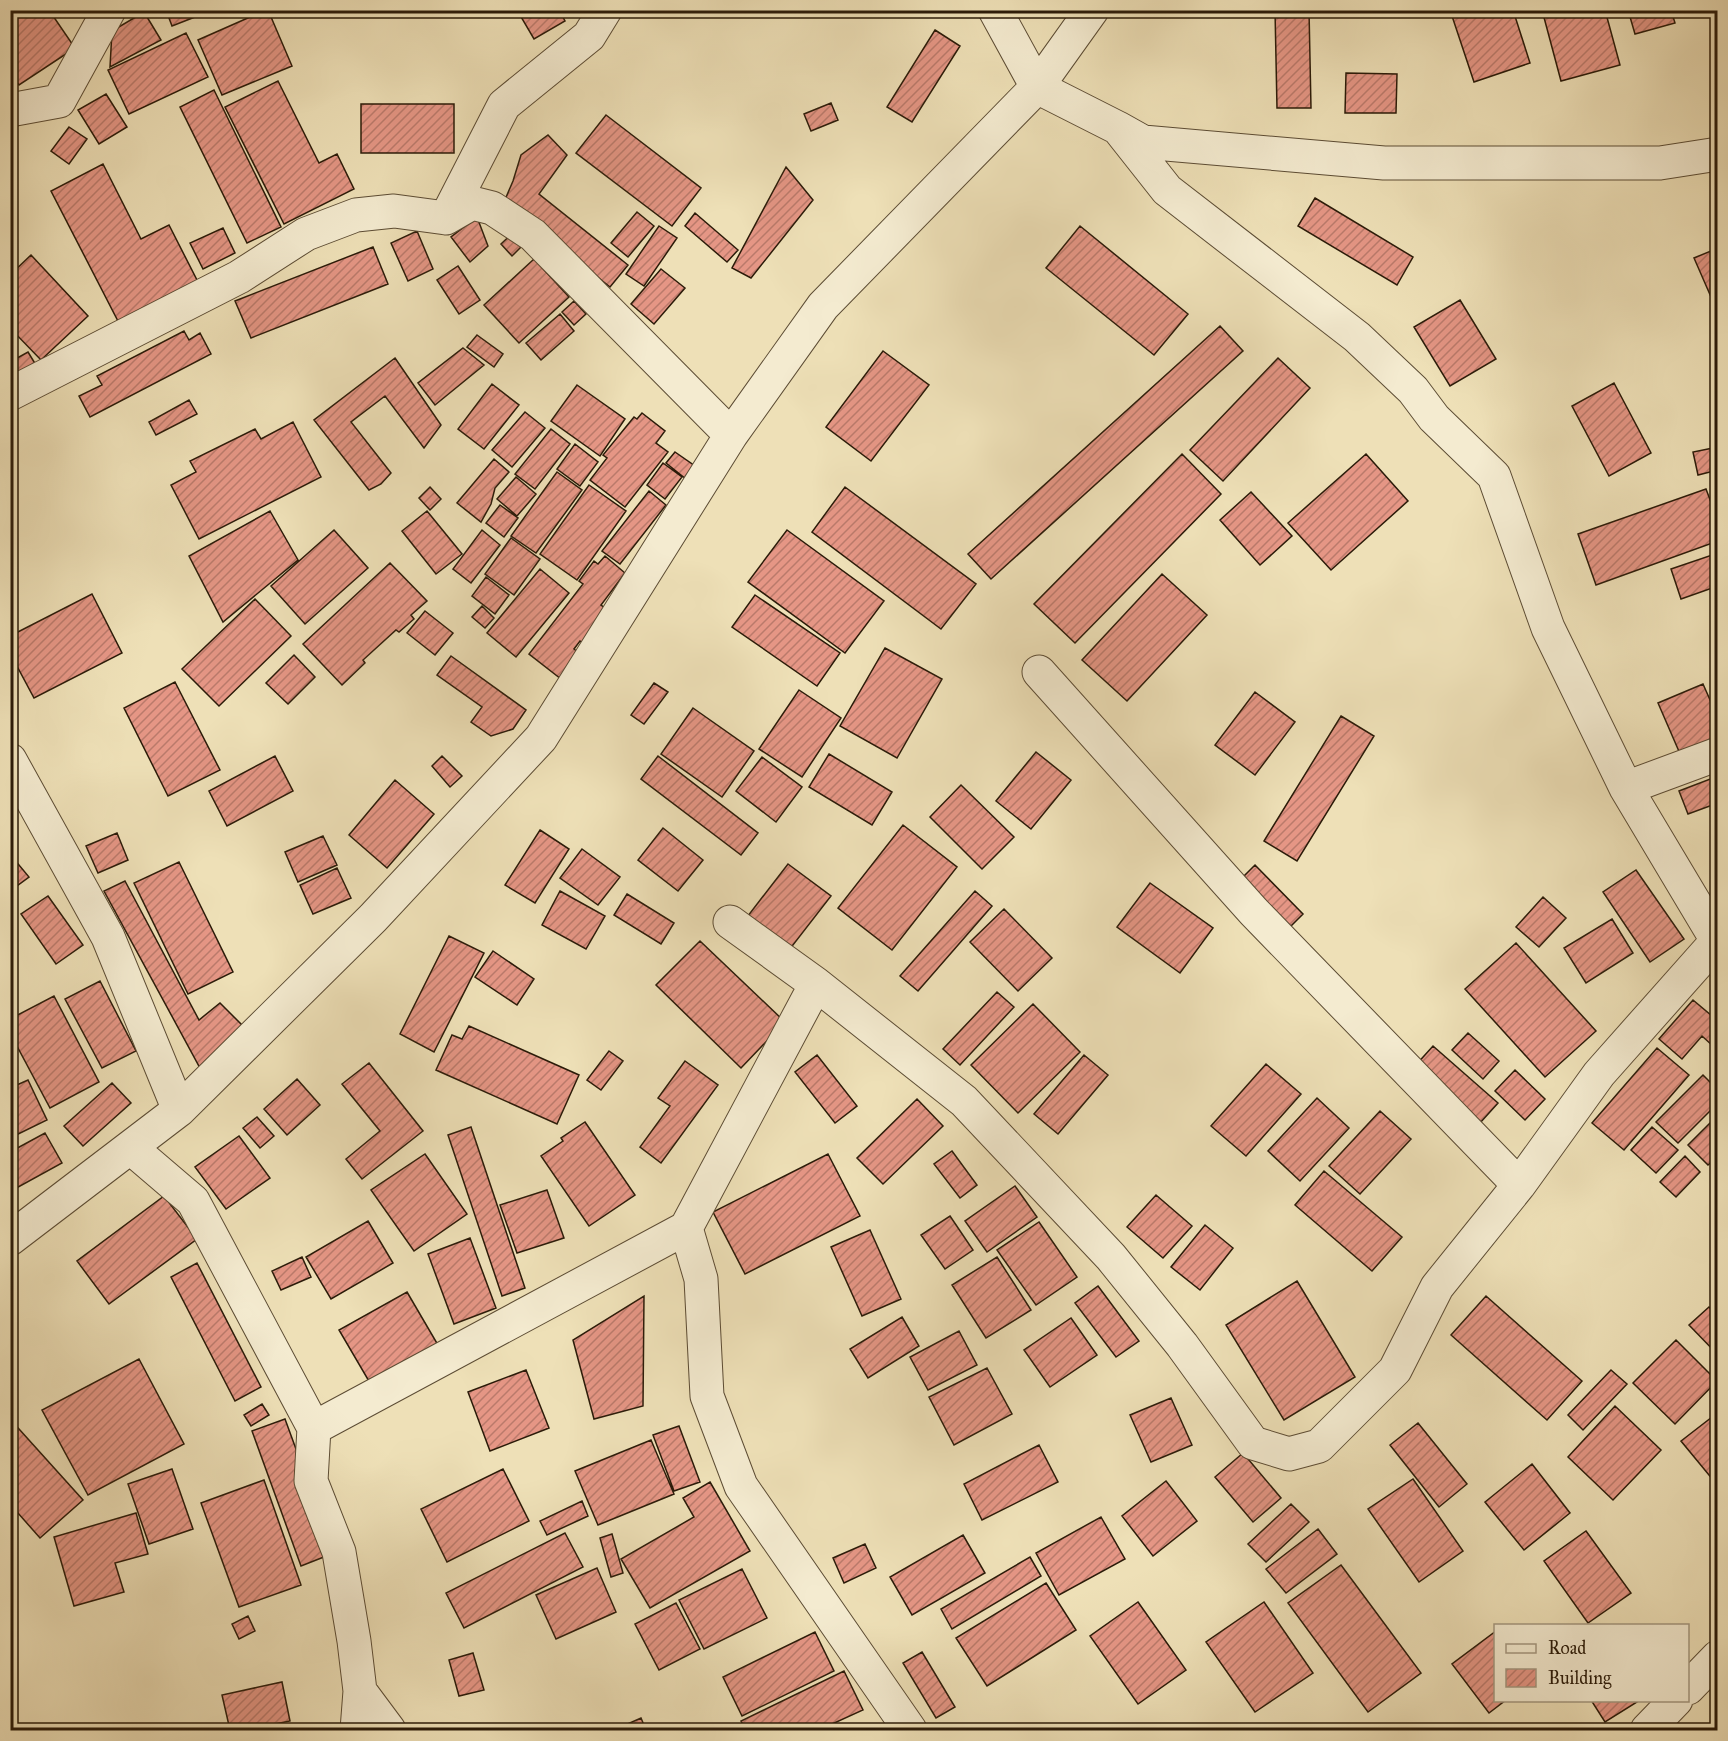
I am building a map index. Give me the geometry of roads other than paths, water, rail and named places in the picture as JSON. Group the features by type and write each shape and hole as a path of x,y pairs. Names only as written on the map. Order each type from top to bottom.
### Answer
{"street":[{"path":"10,110 59,101 109,10"},
{"path":"446,218 504,105 589,36 605,10"},
{"path":"995,10 1037,87 1143,142 1384,163 1660,163 1718,154"},
{"path":"10,1239 178,1110 373,918 541,738 731,435 823,306 1037,87 1092,10"},
{"path":"730,922 816,984 964,1101 1111,1257 1182,1345 1253,1443 1289,1454 1319,1446 1395,1370 1437,1287 1519,1185 1599,1074 1717,942 1626,788 1548,628 1494,476 1434,418 1413,390 1357,337 1167,190 1118,128"},
{"path":"10,394 239,277 306,234 356,215 394,211 446,218 472,203 492,208 533,236 731,435"},
{"path":"1039,672 1254,912 1519,1185"},
{"path":"1626,788 1718,754"},
{"path":"10,760 108,937 178,1110"},
{"path":"314,1428 686,1228 816,984"},
{"path":"131,1148 193,1201 314,1428 311,1481 339,1552 360,1691 357,1731"},
{"path":"686,1228 701,1279 707,1396 741,1486 910,1731"},
{"path":"1689,1687 1718,1657"},
{"path":"360,1691 389,1731"},
{"path":"1647,1731 1675,1702"}]}
